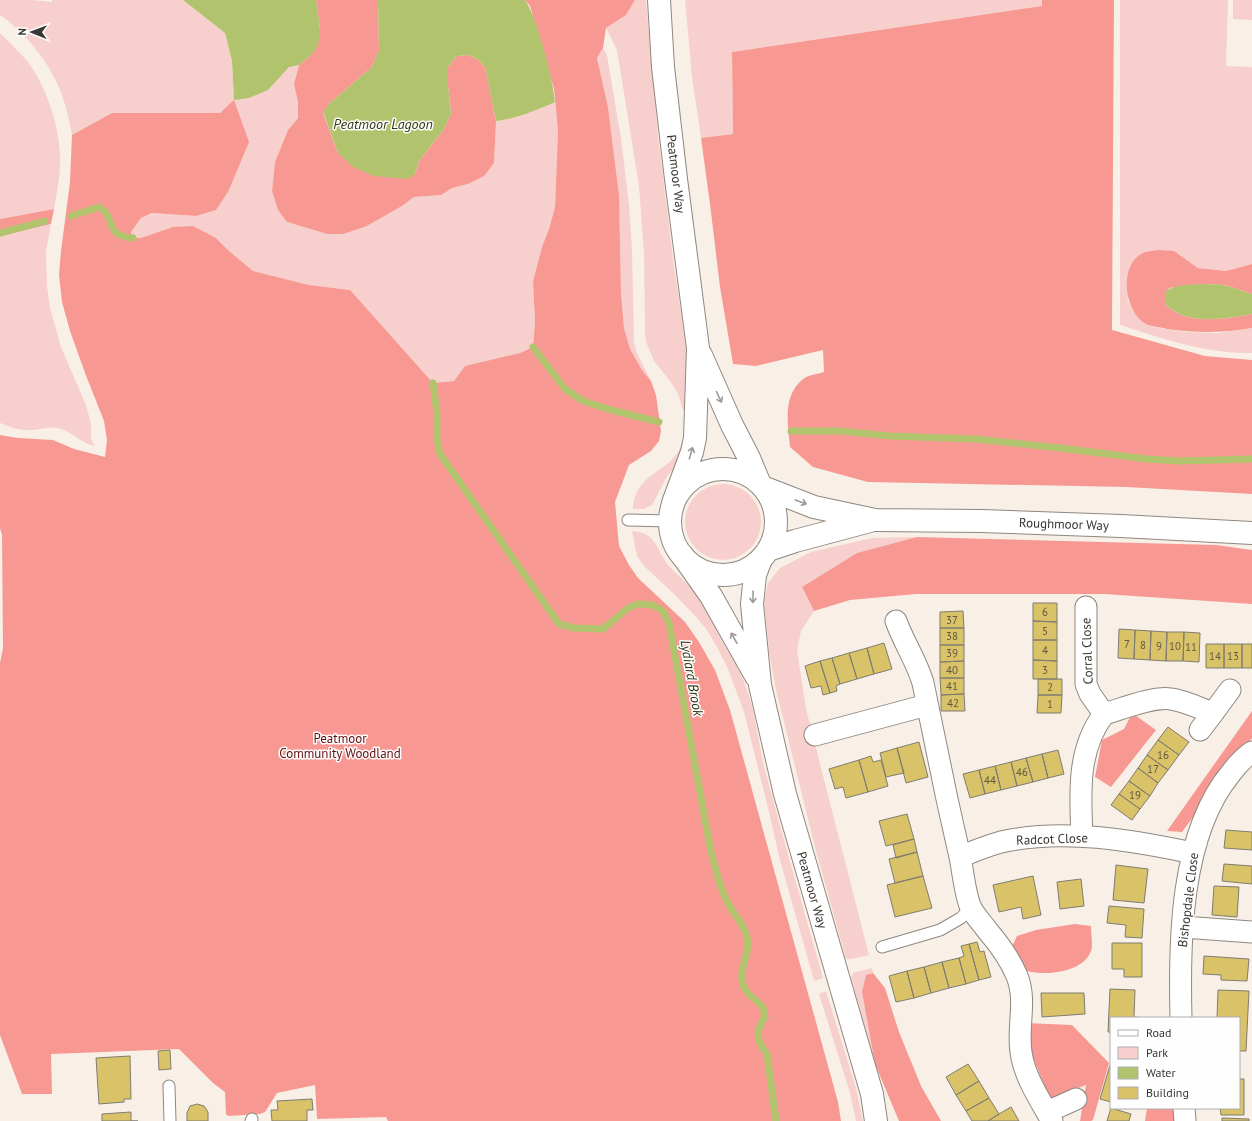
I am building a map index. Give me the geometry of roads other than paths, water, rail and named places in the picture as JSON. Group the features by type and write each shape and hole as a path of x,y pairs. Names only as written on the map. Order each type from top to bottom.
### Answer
{"main road":[{"name":"Peatmoor Way","path":"659,0 663,67 698,348 695,438 692,452 672,512"},
{"name":"Peatmoor Way","path":"698,348 732,425 762,485 771,497 775,507 777,518 776,530 773,540 755,574 752,604 760,684 787,802 872,1094 876,1121"},
{"name":"Roughmoor Way","path":"672,512 678,493 694,477 704,472 726,468 747,474 762,485 814,507 875,520 981,521 1252,533"},
{"path":"672,512 672,536 682,555"},
{"name":"Roughmoor Way","path":"682,555 699,569 721,575 732,574 753,566 765,555 796,541 875,520"},
{"name":"Peatmoor Way","path":"682,555 711,596 760,684"},
{"name":"Peatmoor Way","path":"872,1094 890,1121"}],"street":[{"name":"Corral Close","path":"1086,607 1086,684 1090,694 1104,714"},
{"path":"896,622 920,672 924,684 927,705 971,907 1003,950 1018,977 1022,1005 1020,1037 1024,1064 1049,1116 1076,1099"},
{"path":"1200,730 1230,690"},
{"path":"1082,836 1080,796 1083,762 1092,734 1104,714 1140,703 1170,698 1213,713"},
{"path":"815,735 927,705"},
{"name":"Bishopdale Close","path":"1181,1017 1181,956 1183,927 1186,895 1193,853 1202,823 1211,802 1227,778 1244,757 1252,752"},
{"name":"Radcot Close","path":"960,857 986,846 1020,839 1082,836 1158,846 1193,853"},
{"path":"1183,927 1252,932"},
{"path":"1184,1109 1185,1121"}],"lane":[{"path":"628,520 672,512"},
{"path":"882,947 940,930 961,918 971,907"},
{"path":"169,1086 170,1121"}],"water":[{"path":"183,0 316,0 320,28 318,46 311,55 299,65 289,67 268,90 249,98 234,100 232,61 225,33"},
{"name":"Peatmoor Lagoon","path":"378,0 525,0 534,19 544,49 555,102 526,114 496,121 485,67 477,59 468,55 457,56 448,67 451,114 444,129 419,161 415,174 407,179 374,176 353,167 338,153 323,112 331,102 372,67 379,50"},
{"path":"1216,284 1228,286 1252,294 1252,314 1218,319 1195,318 1184,316 1165,304 1165,292 1170,289 1182,285"}],"waterway":[{"path":"71,216 99,207 108,216 114,230 118,234 124,237 133,238"},
{"path":"0,233 45,221"},
{"path":"533,347 565,389 583,401 611,410 659,422"},
{"name":"Lydiard Brook","path":"433,383 437,414 437,439 440,454 559,624 574,628 603,629 628,608 638,604 653,605 663,611 669,623 711,852 723,893 742,924 747,937 748,943 742,973 743,985 747,992 761,1005 764,1010 765,1017 758,1032 758,1036 767,1054 776,1121"},
{"path":"791,431 840,431 890,436 975,439 1147,459 1178,461 1252,459"}],"park label":[{"name":"Peatmoor Community Woodland","path":"340,746"}]}
